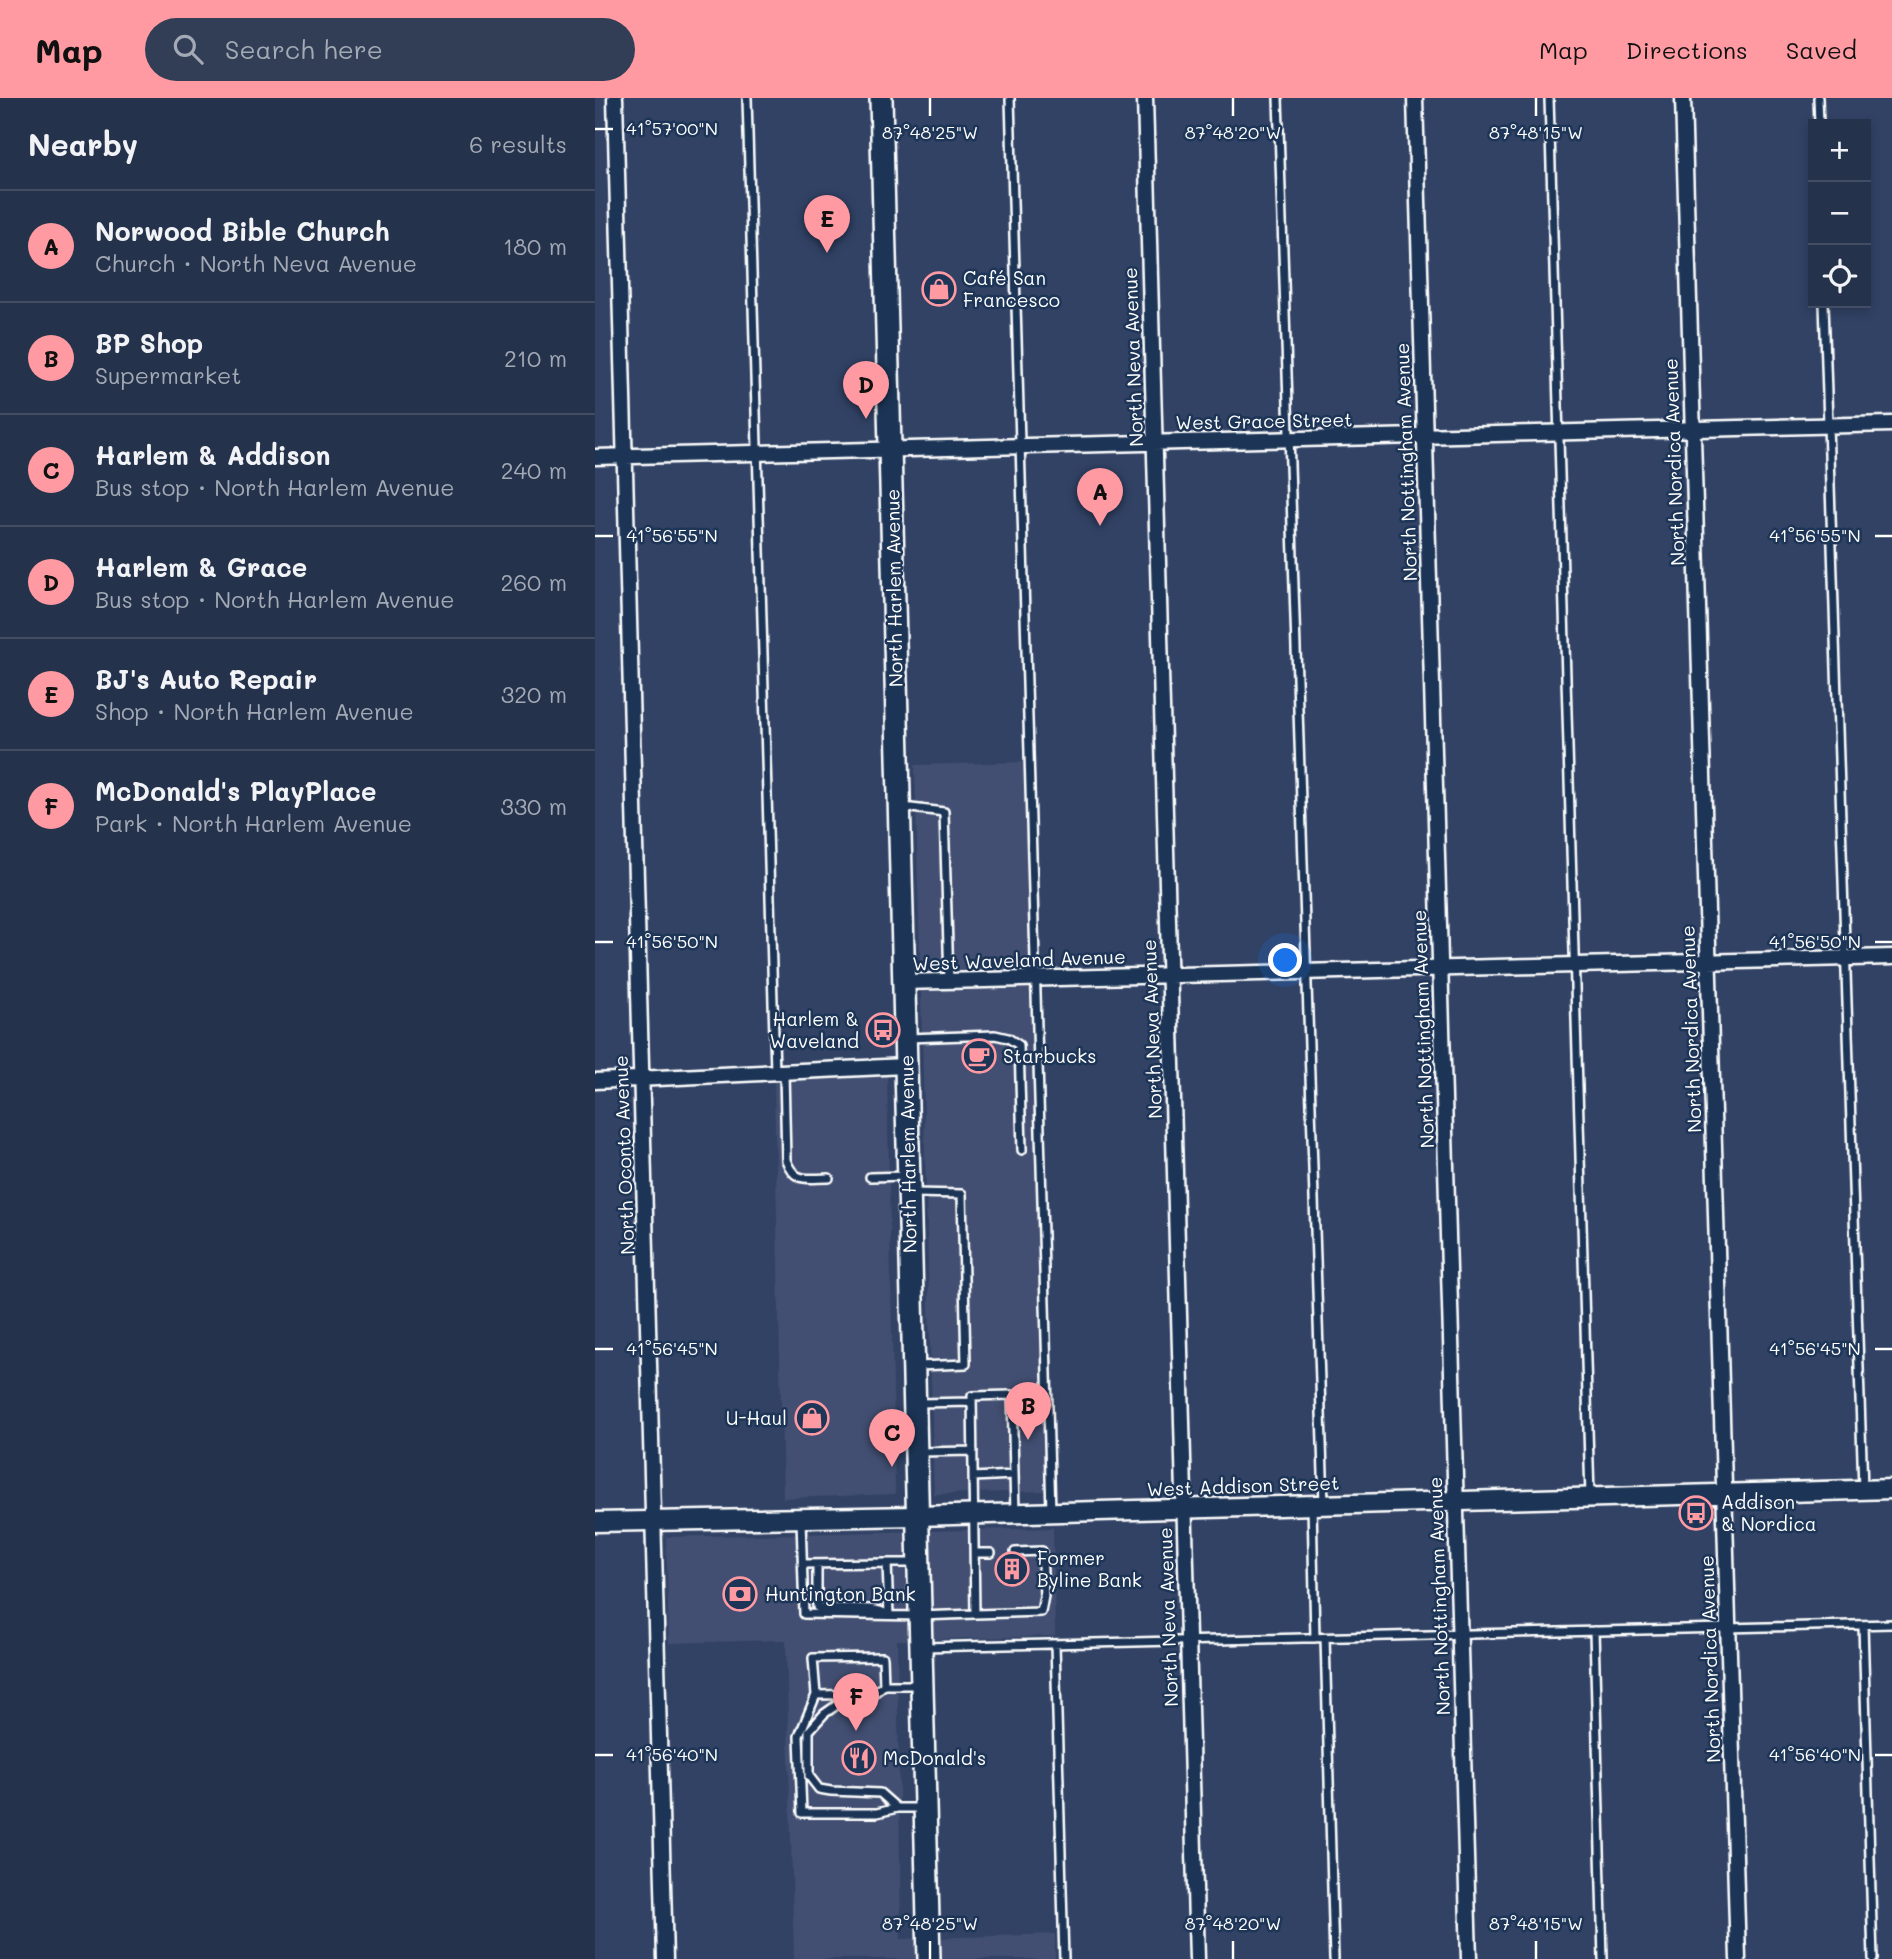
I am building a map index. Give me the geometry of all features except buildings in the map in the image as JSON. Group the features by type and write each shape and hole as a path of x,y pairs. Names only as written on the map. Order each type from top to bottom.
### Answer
{"main road":[{"name":"North Harlem Avenue","path":"881,98 929,1959"}],"street":[{"name":"North Oconto Avenue","path":"615,98 665,1959"},
{"name":"North Neva Avenue","path":"1145,98 1198,1959"},
{"name":"North Nottingham Avenue","path":"1415,98 1469,1959"},
{"name":"North Nordica Avenue","path":"1683,98 1738,1959"},
{"name":"West Grace Street","path":"595,457 1892,424"},
{"name":"West Waveland Avenue","path":"903,982 1892,957"},
{"path":"595,1081 905,1066"},
{"name":"West Addison Street","path":"595,1522 917,1516 1892,1489"}],"lane":[{"path":"747,98 779,1072 786,1160 790,1172 801,1178 829,1178"},
{"path":"1010,98 1051,1512"},
{"path":"1278,98 1307,972 1318,1504 1315,1638"},
{"path":"1549,98 1590,1497"},
{"path":"1818,98 1819,119"},
{"path":"1824,308 1863,1490"},
{"path":"899,807 944,812 949,981"},
{"path":"905,1038 995,1035 1009,1038 1019,1045 1022,1150"},
{"path":"870,1177 962,1194 966,1364 913,1367"},
{"path":"975,1614 972,1396 1012,1395 1015,1513"},
{"path":"914,1403 972,1402"},
{"path":"915,1452 973,1451"},
{"path":"973,1477 1014,1475"},
{"path":"801,1518 804,1614 919,1616 1041,1612 1044,1596 1042,1550 1015,1552"},
{"path":"975,1553 991,1553"},
{"path":"887,1563 888,1615"},
{"path":"802,1564 918,1563"},
{"path":"817,1564 817,1607 880,1609 888,1615"},
{"path":"920,1647 1892,1624"},
{"path":"1863,1625 1873,1959"},
{"path":"1594,1631 1603,1959"},
{"path":"1325,1638 1333,1959"},
{"path":"1055,1644 1063,1959"},
{"path":"884,1685 883,1657 813,1658 816,1695 799,1736 801,1813 877,1813 897,1808 925,1808"},
{"path":"816,1695 873,1694 884,1685 921,1685"},
{"path":"852,1695 824,1714 809,1731 809,1776 819,1788 831,1791 880,1793 897,1808"}],"shaded area":[{"path":"1026,762 1046,1491 934,1494 915,765"},
{"path":"887,1075 895,1494 783,1498 774,1080"},
{"path":"1053,1528 1055,1636 897,1640 901,1939 1055,1934 1055,1959 794,1959 786,1640 669,1643 666,1537"}],"place":[{"name":"BJ's Auto Repair","path":"827,253"},
{"name":"Café San Francesco","path":"939,289"},
{"name":"Harlem & Grace","path":"866,419"},
{"name":"Norwood Bible Church","path":"1100,526"},
{"name":"Harlem & Waveland","path":"883,1030"},
{"name":"Starbucks","path":"979,1056"},
{"name":"U-Haul","path":"812,1418"},
{"name":"BP Shop","path":"1028,1440"},
{"name":"Harlem & Addison","path":"892,1467"},
{"name":"Addison & Nordica","path":"1696,1513"},
{"name":"Former Byline Bank","path":"1012,1569"},
{"name":"Huntington Bank","path":"740,1594"},
{"name":"McDonald's PlayPlace","path":"856,1731"},
{"name":"McDonald's","path":"859,1758"}]}
